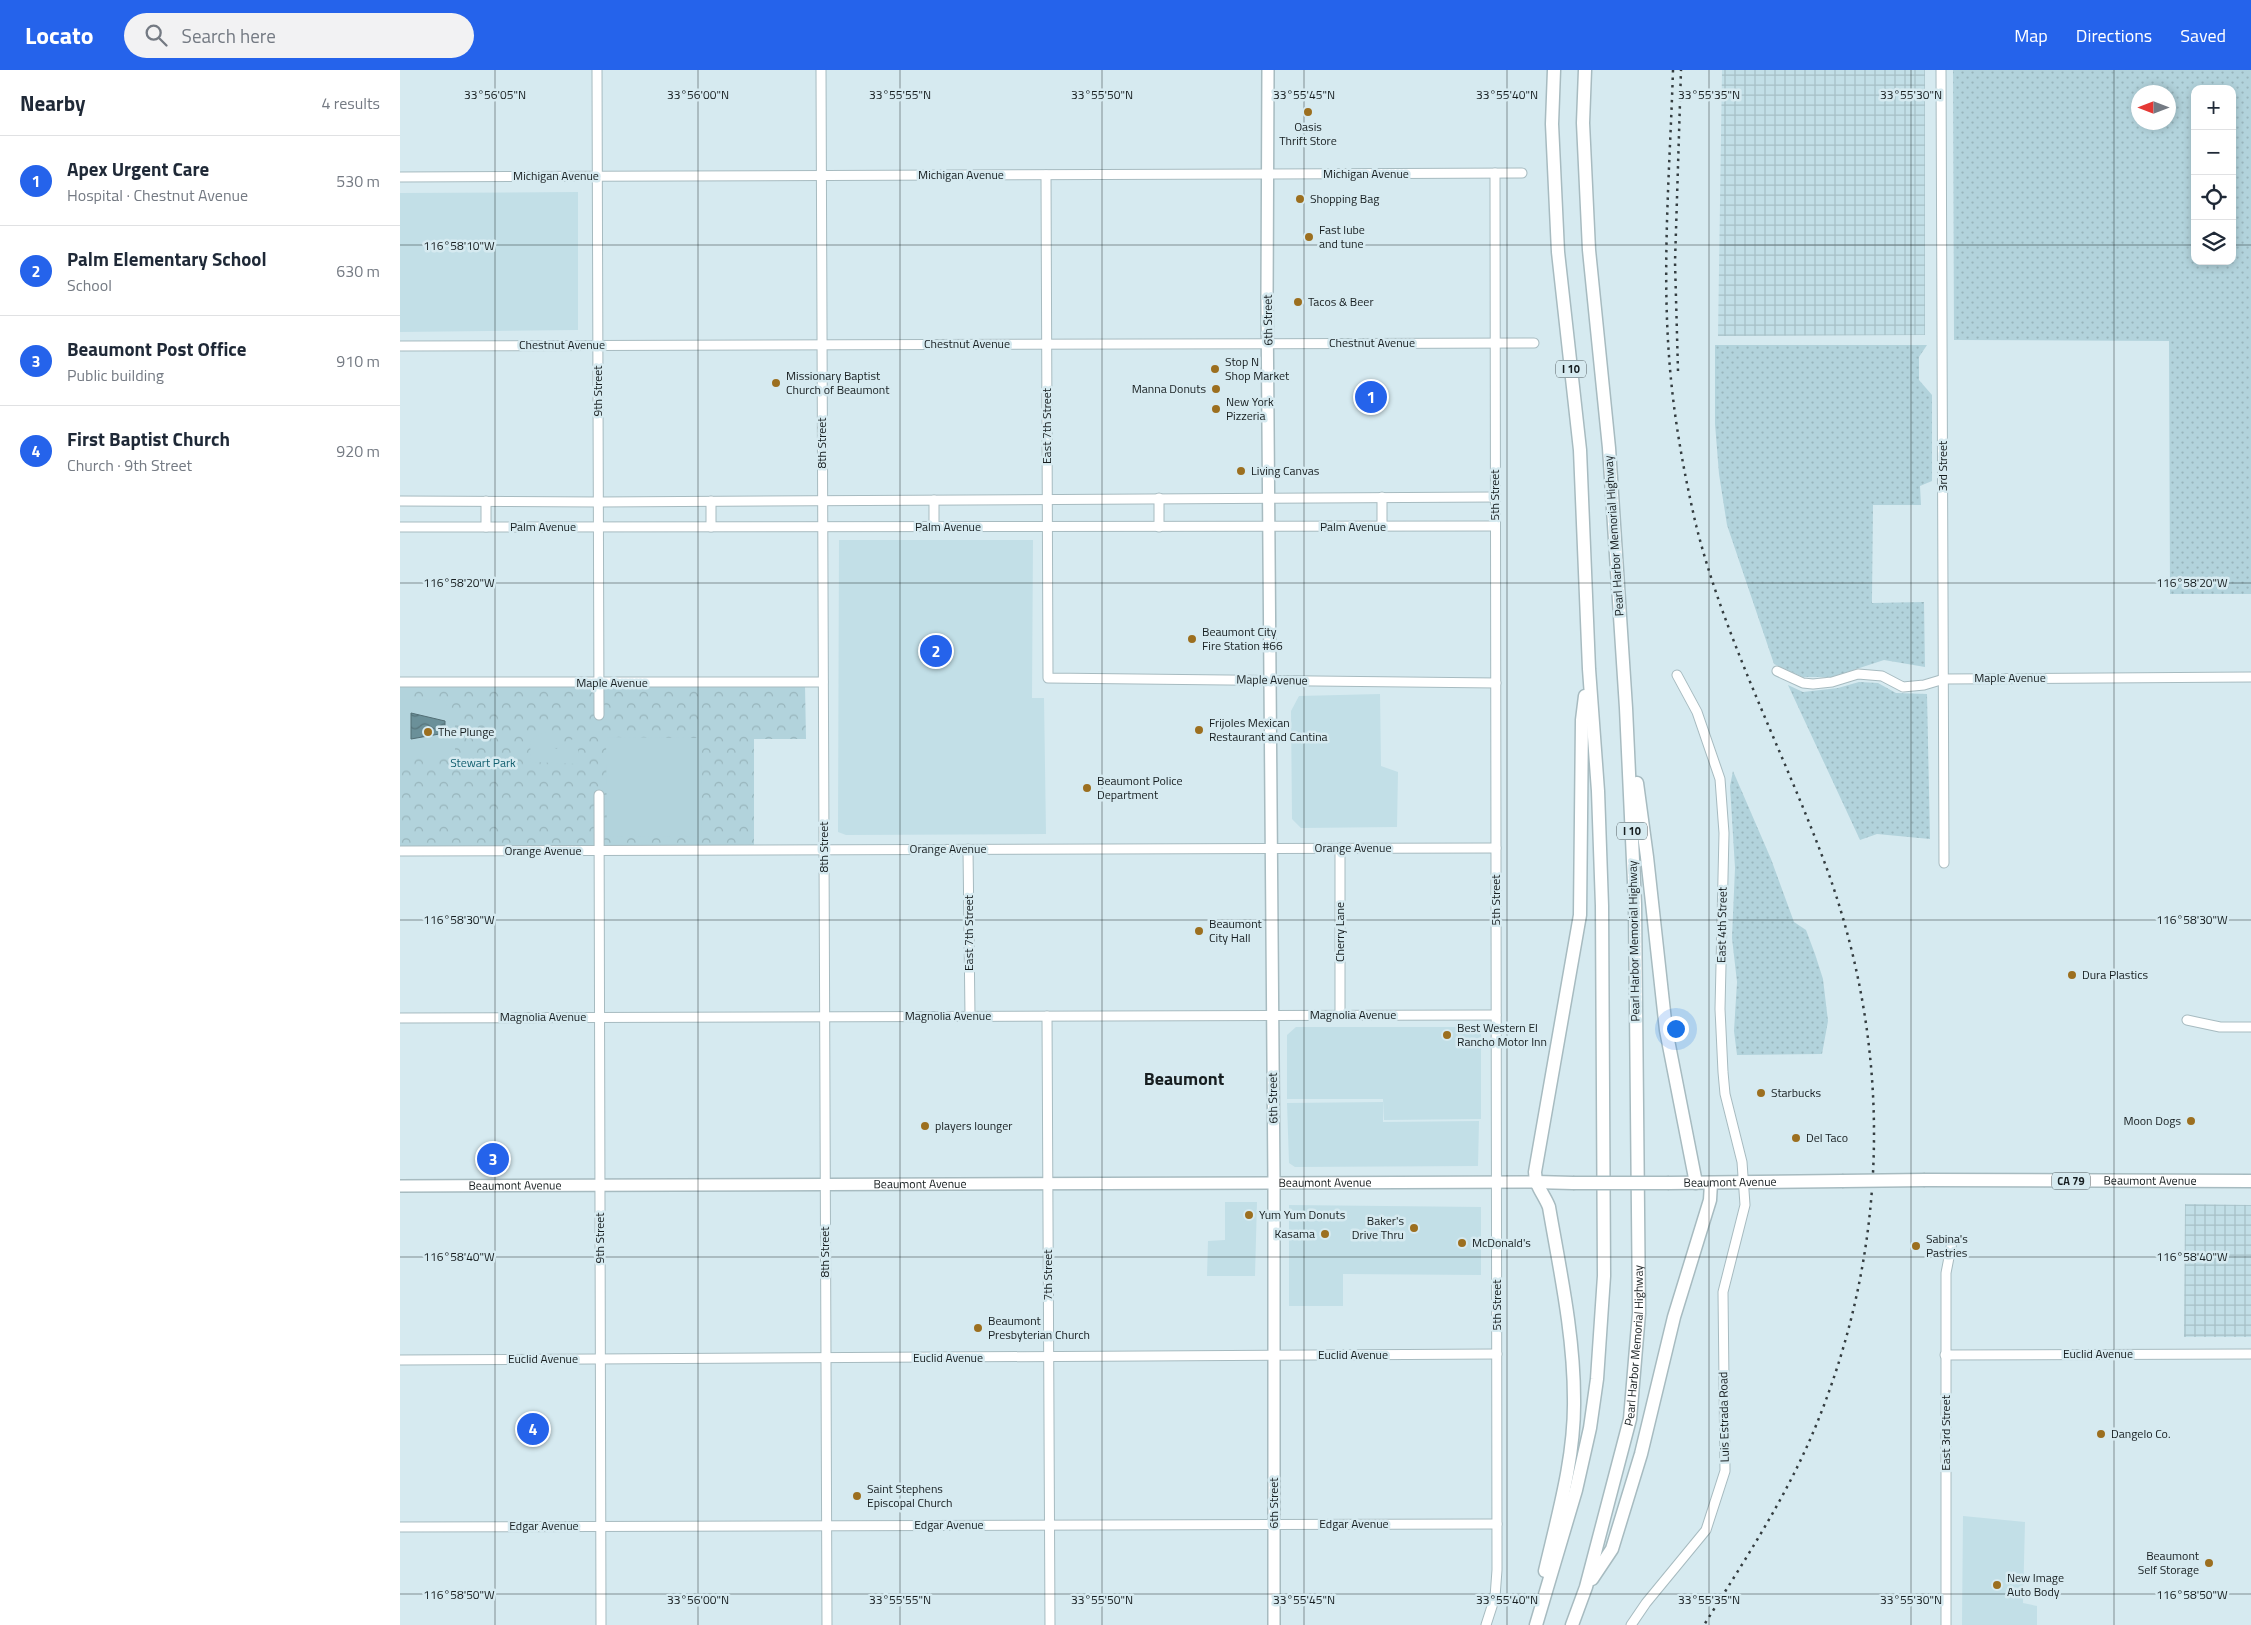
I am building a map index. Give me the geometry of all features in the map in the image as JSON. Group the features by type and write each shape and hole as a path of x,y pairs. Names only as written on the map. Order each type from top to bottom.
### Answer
{"highway":[{"name":"I 10","path":"1535,1625 1576,1490 1590,1428 1604,1276 1602,906 1598,791 1589,669 1580,450 1558,252 1552,124 1554,70"},
{"name":"Pearl Harbor Memorial Highway","path":"1572,1625 1586,1587 1630,1419 1639,1313 1635,904 1626,708 1609,448 1589,250 1583,123 1585,70"},
{"path":"1535,1625 1563,1490 1571,1443 1574,1401 1572,1353 1549,1207 1535,1182 1580,915 1582,720 1589,669"},
{"path":"1626,708 1647,857 1666,1030 1696,1183"},
{"name":"Beaumont Avenue","path":"1535,1182 2251,1181"},
{"path":"1586,1587 1615,1542 1638,1463 1674,1317 1710,1200 1711,1183"}],"main road":[{"name":"6th Street","path":"1268,70 1274,1184 1274,1625"},
{"name":"Beaumont Avenue","path":"400,1186 1535,1182"}],"street":[{"name":"9th Street","path":"597,70 599,715"},
{"name":"8th Street","path":"821,70 827,1625"},
{"name":"3rd Street","path":"1942,70 1944,863"},
{"name":"5th Street","path":"1486,1625 1495,1597 1497,1524 1495,173"},
{"name":"Michigan Avenue","path":"400,176 1522,173"},
{"name":"East 7th Street","path":"1046,175 1048,678"},
{"name":"Chestnut Avenue","path":"400,346 1534,343"},
{"name":"Palm Avenue","path":"400,500 599,502 1495,497"},
{"path":"1159,498 1159,527"},
{"path":"1382,498 1382,526"},
{"path":"934,500 934,526"},
{"path":"486,501 486,527"},
{"path":"711,501 711,527"},
{"name":"Palm Avenue","path":"400,527 1495,526"},
{"name":"Maple Avenue","path":"1777,671 1803,683 1832,682 1858,674 1882,676 1903,687 1924,685 1944,679 2251,677"},
{"name":"East 4th Street","path":"1677,675 1697,712 1720,779 1724,833 1720,1009 1723,1072 1725,1094 1742,1162 1744,1182"},
{"name":"Maple Avenue","path":"1048,678 1496,683"},
{"name":"Maple Avenue","path":"400,682 823,682"},
{"name":"9th Street","path":"599,795 601,1625"},
{"name":"Cherry Lane","path":"1340,848 1340,1015"},
{"name":"Orange Avenue","path":"400,851 1496,848"},
{"name":"East 7th Street","path":"968,850 970,1016"},
{"name":"Magnolia Avenue","path":"400,1018 1496,1015"},
{"name":"7th Street","path":"1047,1016 1050,1625"},
{"path":"2187,1020 2220,1027 2251,1027"},
{"name":"Luis Estrada Road","path":"1631,1625 1646,1603 1706,1530 1725,1471 1722,1292 1745,1205 1744,1182"},
{"name":"East 3rd Street","path":"1946,1625 1946,1273 1952,1242"},
{"name":"Euclid Avenue","path":"400,1360 1048,1358 1497,1354"},
{"name":"Euclid Avenue","path":"1945,1355 2251,1354"},
{"name":"Edgar Avenue","path":"400,1527 1497,1524"}],"shaded area":[{"path":"1722,70 1925,70 1925,335 1718,336"},
{"path":"578,192 578,330 400,332 400,193"},
{"path":"839,540 1033,540 1032,698 1044,698 1046,834 846,835 838,832"},
{"path":"1380,694 1381,766 1398,772 1397,827 1301,828 1292,819 1291,711 1299,696"},
{"path":"1296,1027 1481,1027 1481,1119 1384,1120 1383,1099 1287,1099 1287,1035"},
{"path":"1383,1102 1383,1122 1479,1121 1478,1166 1295,1167 1289,1163 1287,1103"},
{"path":"1225,1202 1257,1202 1255,1276 1207,1276 1208,1241 1225,1240"},
{"path":"2185,1204 2251,1205 2251,1337 2184,1337"},
{"path":"1289,1205 1481,1207 1481,1275 1343,1274 1343,1306 1289,1306"},
{"path":"1963,1516 2025,1522 2023,1603 2037,1606 2037,1625 1962,1625"}],"green space":[{"path":"1953,70 2251,70 2251,594 2170,594 2169,341 1954,340"},
{"path":"1715,345 1927,345 1919,357 1919,380 1932,395 1932,481 1920,486 1921,505 1873,505 1872,598 1872,603 1924,602 1925,667 1884,660 1832,677 1803,677 1774,664 1727,525 1719,474 1715,424"},
{"name":"Stewart Park","path":"400,681 805,685 806,739 754,739 754,845 400,847"},
{"path":"1859,682 1878,683 1896,693 1927,694 1930,839 1877,834 1860,840 1788,685 1803,692 1838,688"},
{"name":"The Plunge","path":"400,699 446,700 447,708 455,708 455,756 400,756"},
{"path":"545,732 556,749 578,736 578,764 531,762 530,741"},
{"path":"606,737 702,738 701,837 607,836"},
{"path":"1733,771 1771,859 1794,922 1806,930 1823,979 1828,1021 1822,1054 1737,1055 1734,1031 1737,982 1732,938 1735,868 1730,786"}],"water":[{"path":"411,713 445,721 445,733 411,739"}],"railway":[{"path":"1673,70 1666,285 1673,399 1683,462 1696,525 1722,608 1737,650 1821,853 1844,923 1861,993 1871,1064 1874,1136 1870,1207 1860,1278 1843,1349 1819,1418 1795,1472 1751,1550 1704,1625"},
{"path":"1678,371 1675,262 1681,70"}],"place":[{"name":"Oasis Thrift Store","path":"1308,112"},
{"name":"Shopping Bag","path":"1300,199"},
{"name":"Fast lube and tune","path":"1309,237"},
{"name":"Tacos & Beer","path":"1298,302"},
{"name":"Stop N Shop Market","path":"1215,369"},
{"name":"Missionary Baptist Church of Beaumont","path":"776,383"},
{"name":"Manna Donuts","path":"1216,389"},
{"name":"Apex Urgent Care","path":"1371,397"},
{"name":"New York Pizzeria","path":"1216,409"},
{"name":"Living Canvas","path":"1241,471"},
{"name":"Beaumont City Fire Station #66","path":"1192,639"},
{"name":"Palm Elementary School","path":"936,651"},
{"name":"Frijoles Mexican Restaurant and Cantina","path":"1199,730"},
{"name":"The Plunge","path":"428,732"},
{"name":"Beaumont Police Department","path":"1087,788"},
{"name":"Beaumont City Hall","path":"1199,931"},
{"name":"Dura Plastics","path":"2072,975"},
{"name":"Best Western El Rancho Motor Inn","path":"1447,1035"},
{"name":"Starbucks","path":"1761,1093"},
{"name":"Moon Dogs","path":"2191,1121"},
{"name":"players lounger","path":"925,1126"},
{"name":"Del Taco","path":"1796,1138"},
{"name":"Beaumont Post Office","path":"493,1159"},
{"name":"Yum Yum Donuts","path":"1249,1215"},
{"name":"Baker's Drive Thru","path":"1414,1228"},
{"name":"Kasama","path":"1325,1234"},
{"name":"McDonald's","path":"1462,1243"},
{"name":"Sabina's Pastries","path":"1916,1246"},
{"name":"Beaumont Presbyterian Church","path":"978,1328"},
{"name":"First Baptist Church","path":"533,1429"},
{"name":"Dangelo Co.","path":"2101,1434"},
{"name":"Saint Stephens Episcopal Church","path":"857,1496"},
{"name":"Beaumont Self Storage","path":"2209,1563"},
{"name":"New Image Auto Body","path":"1997,1585"}],"district":[{"name":"Beaumont","path":"1184,1079"}]}
